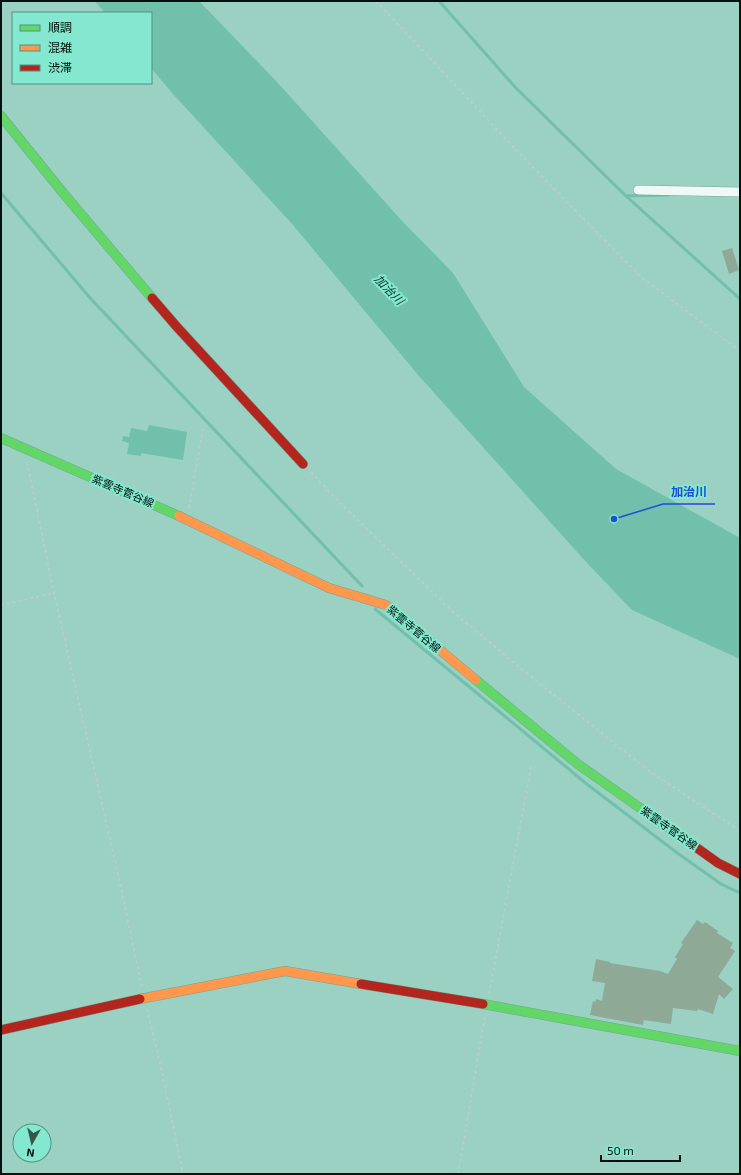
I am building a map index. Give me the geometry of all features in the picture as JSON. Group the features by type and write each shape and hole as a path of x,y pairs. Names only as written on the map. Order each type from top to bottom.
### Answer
{"street":[{"path":"1,116 64,194 177,327 303,464"},
{"path":"638,190 740,192"},
{"name":"紫雲寺菅谷線","path":"1,438 187,519 329,588 386,605 579,765 718,863 740,874"},
{"path":"1,1030 144,998 285,971 487,1005 740,1051"}],"path":[{"path":"376,1 520,154 640,276 740,351"},
{"path":"187,519 203,429"},
{"path":"25,449 54,593 120,883 144,998 162,1072 183,1174"},
{"path":"303,464 330,493 454,612 518,666 649,771 740,831"},
{"path":"1,605 54,593"},
{"path":"458,1174 487,1005 531,767"}],"water":[{"path":"95,1 199,1 278,83 403,222 453,273 524,387 616,469 740,538 740,659 632,610 587,563 419,376 293,225 152,69 152,12 104,12"},
{"path":"149,425 187,432 183,460 141,453 141,456 127,454 129,443 122,441 123,436 129,437 131,428 147,431"}],"building":[{"path":"732,248 739,270 729,274 722,251"},
{"path":"697,920 703,924 705,922 718,931 717,933 733,943 730,948 735,951 718,977 733,989 724,999 719,994 713,1014 698,1009 697,1011 673,1008 671,1024 644,1020 643,1025 590,1015 593,1001 595,1002 596,999 602,1001 605,983 592,981 596,959 610,963 660,971 668,974 677,959 675,957 683,944 681,943"}],"waterway":[{"path":"439,1 515,87 626,196 740,299"},
{"path":"1,193 91,299 362,586"},
{"path":"626,196 668,195"},
{"path":"375,609 588,785 676,852 721,884 740,893"}],"traffic: fast":[{"path":"1,116 64,194 152,298"},
{"path":"1,438 179,516"},
{"path":"476,680 579,765 697,848"},
{"path":"483,1004 740,1051"}],"traffic: slow":[{"path":"179,516 329,588 386,605 476,680"},
{"path":"140,999 285,971 361,984"}],"traffic: jam":[{"path":"152,298 303,464"},
{"path":"697,848 718,863 740,874"},
{"path":"361,984 483,1004"},
{"path":"1,1030 140,999"}],"place":[{"name":"加治川","path":"614,519"}]}
